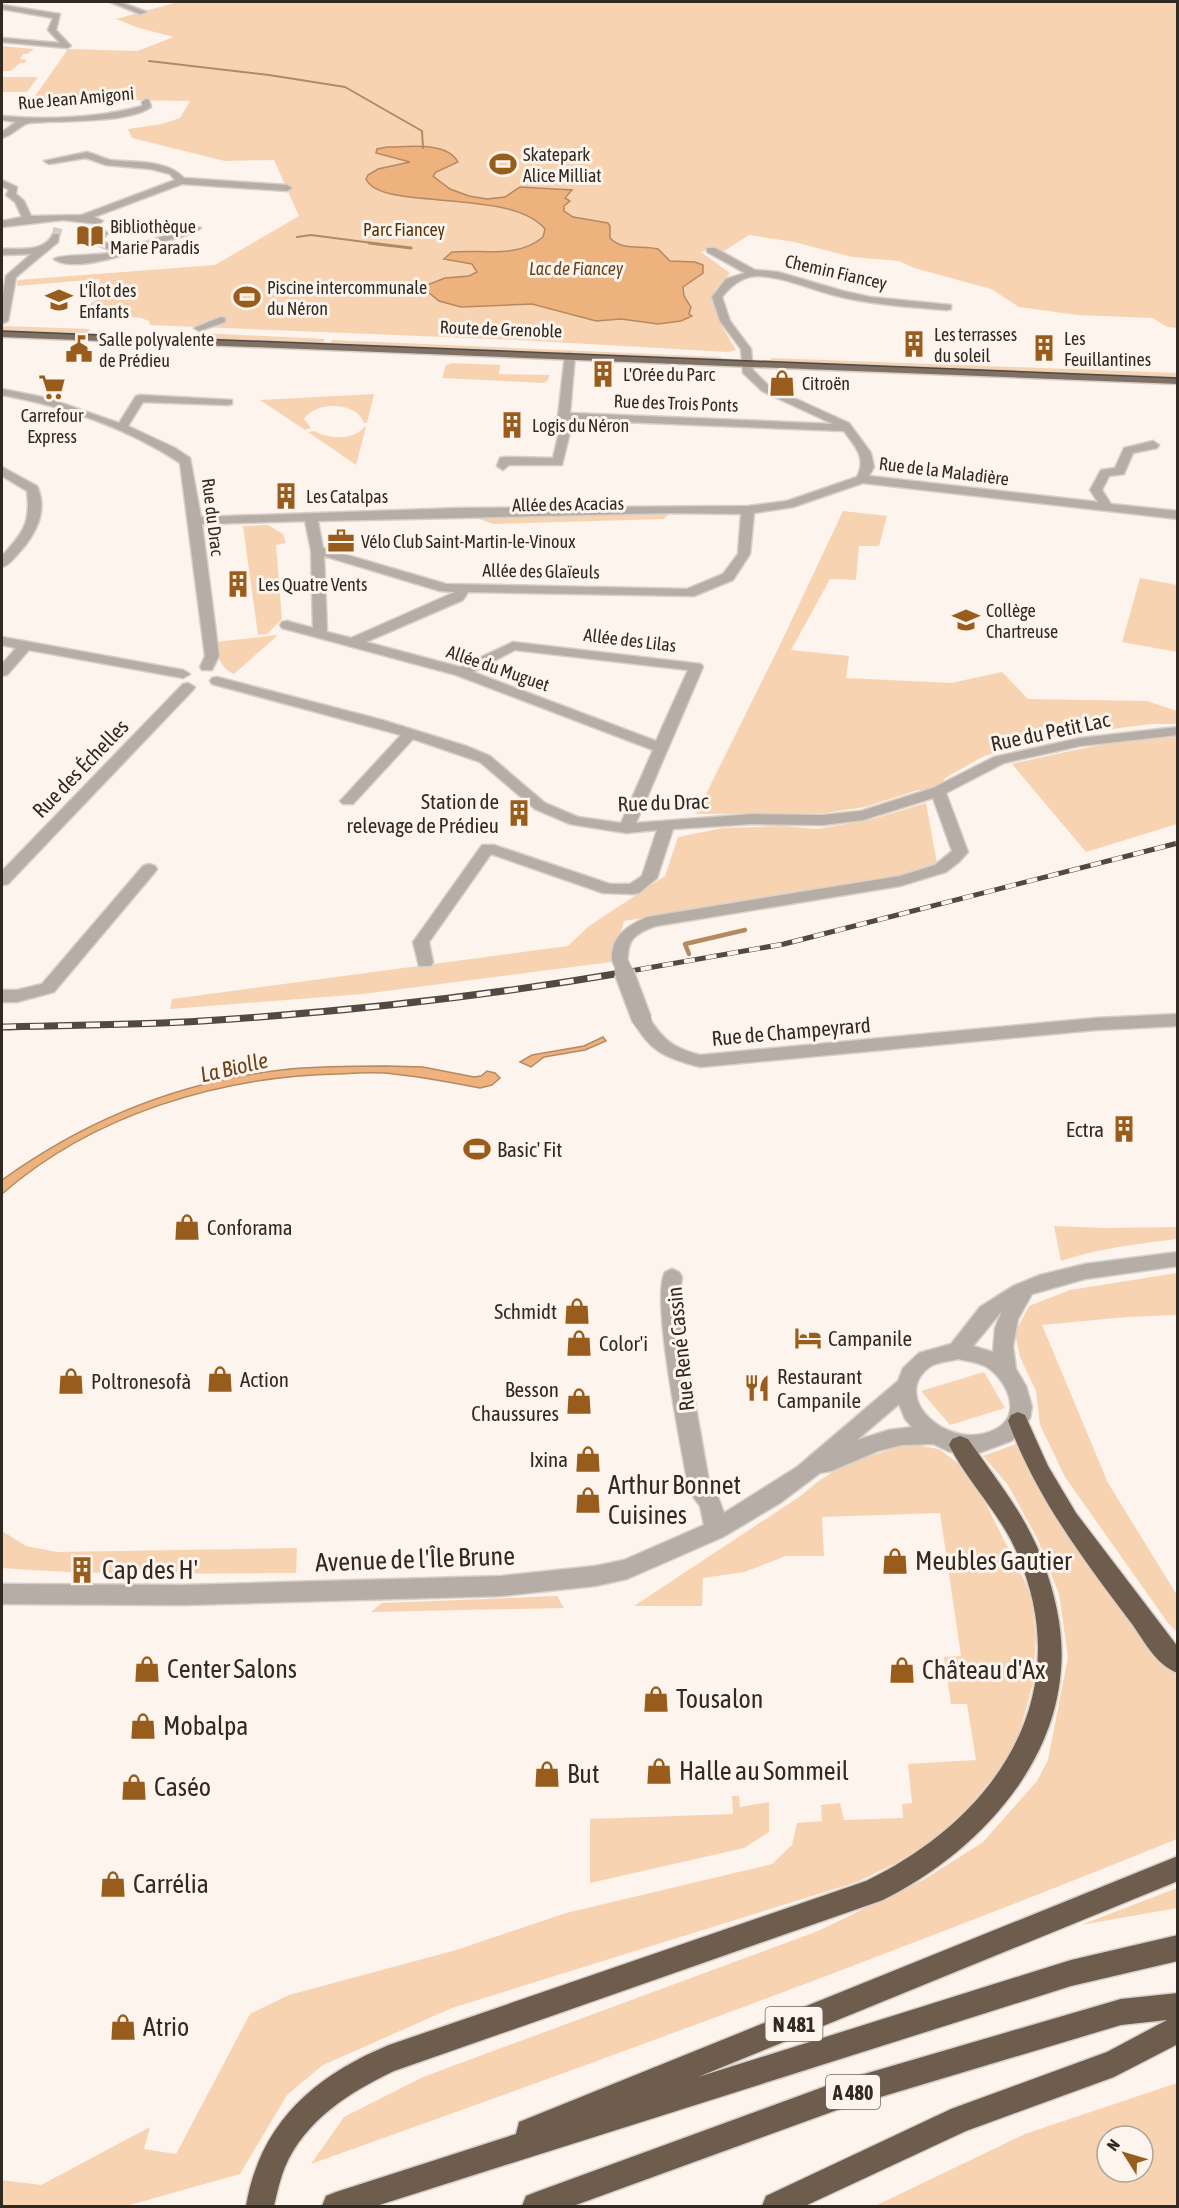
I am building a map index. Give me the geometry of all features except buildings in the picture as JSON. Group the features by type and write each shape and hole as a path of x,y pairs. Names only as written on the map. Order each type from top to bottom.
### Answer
{"highway":[{"path":"1018,1421 1023,1436 1056,1501 1110,1576 1178,1662"},
{"path":"260,2206 279,2146 305,2113 331,2090 357,2073 389,2059 879,1889 963,1834 992,1804 1014,1776 1032,1740 1043,1708 1050,1667 1049,1632 1043,1596 1034,1565 995,1492 960,1445"},
{"name":"N 481","path":"410,2181 1178,1868"},
{"name":"A 480","path":"410,2181 1071,1973 1178,1948"},
{"name":"A 480","path":"536,2206 837,2096 1121,2012 1178,2006"},
{"path":"776,2206 836,2176 961,2120 1114,2063 1178,2029"},
{"path":"336,2206 410,2181"}],"main road":[{"name":"Route de Grenoble","path":"2,323 23,330 746,361"},
{"name":"Route de Grenoble","path":"2,334 23,330 185,331 746,361"},
{"path":"746,361 1178,372"},
{"path":"746,361 1178,381"}],"street":[{"path":"114,2 143,12"},
{"path":"2,7 57,16 52,30 67,46 2,40"},
{"name":"Rue Jean Amigoni","path":"2,118 23,121 137,111 147,107 147,102"},
{"path":"2,135 11,132 23,121"},
{"path":"49,161 87,155 106,162 151,166 172,172 181,181"},
{"path":"2,323 11,276 55,240 60,223 78,221 181,181 287,188"},
{"path":"2,183 14,189 11,195 20,201 21,208 28,219"},
{"path":"2,224 28,219 82,218 108,225 102,233 100,244 125,252"},
{"path":"59,258 80,261 107,259 196,228"},
{"name":"Chemin Fiancey","path":"711,250 753,273"},
{"path":"2,252 40,251"},
{"name":"Chemin Fiancey","path":"746,361 746,349 725,321 717,297 730,281 753,273 778,275 841,294 870,300 947,307"},
{"path":"199,328 221,320"},
{"path":"503,466 504,461 558,462 568,416 564,416 570,355"},
{"name":"Rue de la Maladière","path":"746,361 749,375 766,389 847,428 866,453 868,467 862,479 1178,515"},
{"path":"2,378 9,388 4,394"},
{"name":"Rue du Drac","path":"4,394 24,394 121,428 186,461 212,657 207,667"},
{"path":"121,428 140,398 228,402"},
{"name":"Rue des Trois Ponts","path":"568,416 847,428"},
{"path":"1108,508 1096,490 1105,473 1120,471 1128,451 1153,445"},
{"path":"2,471 33,489 37,511 30,533 2,563"},
{"name":"Allée des Acacias","path":"194,521 461,512 492,524 664,519 673,509 748,510 789,504 862,479"},
{"name":"Allée des Glaïeuls","path":"316,550 446,588 689,593 728,577 744,554 748,510"},
{"path":"311,518 316,550 320,634"},
{"path":"352,643 458,597 465,587"},
{"name":"Allée du Muguet","path":"287,625 461,672 661,748"},
{"path":"2,641 209,686 217,681 219,675 215,670 207,667 197,667 185,680"},
{"path":"2,672 26,645"},
{"name":"Allée des Lilas","path":"461,672 513,646 696,667 626,828"},
{"name":"Rue des Échelles","path":"2,880 185,680"},
{"name":"Rue du Drac","path":"217,681 411,733 461,749 485,759 540,806 575,821 626,828 666,827 752,819 833,819 863,815 938,792"},
{"name":"Rue du Petit Lac","path":"938,792 999,760 1080,742 1178,731"},
{"path":"348,801 411,733"},
{"name":"Rue de Champeyrard","path":"938,792 960,852 951,864 936,872 900,881 653,921 622,938 619,949 620,960 648,1035 673,1054 700,1061 1096,1024 1178,1020"},
{"path":"425,962 421,942 488,848 609,889 633,889 649,878 666,827"},
{"path":"2,996 17,996 48,988 149,869"},
{"path":"958,1351 981,1319 999,1303 1025,1289 1070,1275 1178,1259"},
{"name":"Rue René Cassin","path":"708,1497 714,1488 707,1472 680,1294 672,1277 670,1293 677,1357 700,1491 708,1497 715,1519 715,1530"},
{"path":"1006,1371 1001,1348 1003,1329 1025,1289"},
{"path":"958,1351 976,1354 1006,1371 1016,1383 1021,1396 1021,1409 1018,1421 1008,1433 995,1441 978,1445 960,1445 932,1435 919,1425 910,1413 905,1400 904,1387 909,1374 917,1364 936,1354 958,1351"},
{"name":"Avenue de l'Île Brune","path":"2,1594 183,1595 501,1586 595,1576 627,1569 715,1530 772,1496 805,1473 904,1387"},
{"name":"Avenue de l'Île Brune","path":"805,1473 877,1440 910,1434 932,1435"}],"green space":[{"name":"Parc Fiancey","path":"178,2 1177,2 1177,328 1167,327 1153,318 1077,315 1019,307 991,289 914,268 899,261 852,257 794,242 749,235 721,253 711,249 701,252 730,273 716,289 711,299 723,328 736,350 728,352 518,340 150,325 149,321 141,318 79,312 97,299 100,279 17,286 18,280 215,265 299,216 274,160 225,161 132,138 128,129 162,124 180,118 190,101 33,99 68,49 137,51 174,37 116,19"},
{"path":"2,46 34,49 23,54 20,59 27,60 24,63 20,63 11,71 2,71"},
{"path":"2,77 38,77 27,92 2,92"},
{"path":"2,326 90,329 84,336 2,332"},
{"path":"199,333 325,339 322,345 196,340"},
{"path":"332,340 721,357 721,362 329,345"},
{"path":"771,358 1177,373 1178,380 771,364"},
{"path":"453,363 500,365 499,374 550,375 543,383 442,378 446,365"},
{"path":"374,394 367,423 345,407 326,407 309,413 304,419 311,428 305,430 260,400"},
{"path":"366,427 356,465 308,432 347,437 354,435"},
{"path":"673,509 664,519 493,524 461,512"},
{"path":"843,511 887,516 879,546 859,546 856,580 830,579 791,650 849,656 846,678 951,683 1002,672 1028,699 1147,701 1177,711 1177,724 1151,724 1057,736 984,756 945,778 938,791 918,790 865,807 825,813 696,814"},
{"path":"268,525 283,534 286,543 276,545 282,619 267,634 258,635 243,526"},
{"path":"1140,578 1177,585 1177,652 1122,642"},
{"path":"278,635 234,674 220,661 216,642"},
{"path":"1177,737 1177,824 1086,852 1012,764 1115,743"},
{"path":"926,803 937,863 898,876 624,921 611,962 363,994 170,1009 172,999 568,946 589,926 665,876 678,837 723,828 783,826 817,829 873,819"},
{"path":"1054,1226 1177,1227 1177,1239 1104,1250 1061,1261"},
{"path":"1177,1273 1177,1315 1042,1325 1108,1483 1177,1595 1177,1632 1168,1623 1065,1477 1040,1425 1036,1391 1020,1357 1015,1333 1029,1306 1070,1290"},
{"path":"984,1372 1005,1408 950,1425 921,1391"},
{"path":"908,1444 939,1449 967,1470 1031,1594 1036,1636 1033,1683 1015,1750 969,1807 931,1841 896,1863 857,1882 452,2008 323,2065 287,2095 240,2174 126,2206 2,2206 2,2180 41,2185 150,2127 144,2149 176,2154 250,2014 289,1995 456,1950 566,1913 772,1864 792,1845 797,1823 822,1821 821,1805 840,1803 844,1820 903,1818 902,1804 912,1803 908,1764 976,1760 967,1704 951,1704 944,1657 961,1656 940,1513 822,1517 824,1556 786,1556 744,1572 703,1578 702,1606 634,1606 839,1468"},
{"path":"1016,1444 1066,1535 1108,1592 1177,1670 1177,1839 746,2006 311,2164 344,2117 423,2077 818,1931 925,1879 983,1842 1037,1781 1048,1760 1068,1657 1059,1594 1038,1540 1008,1485 983,1456"},
{"path":"2,1531 26,1546 57,1552 297,1548 296,1573 112,1573 2,1568"},
{"path":"557,1596 564,1608 371,1612 382,1603"},
{"path":"732,1796 739,1796 740,1807 769,1802 769,1832 744,1848 590,1883 590,1819 733,1814"},
{"path":"1177,1888 1177,1908 1081,1925"},
{"path":"1177,2083 1177,2206 875,2206 1025,2134"}],"water":[{"name":"Lac de Fiancey","path":"387,147 436,148 453,155 458,162 436,172 433,176 450,189 469,196 487,199 505,197 520,187 572,190 565,198 570,201 564,206 564,211 573,217 608,223 610,238 620,245 658,249 670,261 695,262 703,265 703,273 683,287 684,296 691,307 689,314 692,316 681,321 658,324 621,319 596,321 532,304 461,307 439,301 422,287 445,278 469,276 477,272 472,264 444,259 452,252 511,251 533,244 543,237 545,229 528,216 504,208 395,195 376,189 366,179 368,175 378,169 410,162 376,153 377,149"},
{"path":"603,1037 606,1041 585,1050 544,1057 531,1067 520,1062 532,1055 584,1046"},
{"path":"423,1067 474,1077 481,1076 487,1071 495,1073 500,1078 492,1085 480,1088 397,1074 356,1073 294,1076 249,1082 204,1092 160,1105 76,1142 37,1166 2,1194 2,1180 35,1158 68,1138 138,1105 212,1082 250,1074 290,1069"}],"waterway":[{"path":"149,61 269,75 345,87 422,131 423,148"},
{"path":"297,237 311,235 380,244"},
{"path":"369,243 411,248"},
{"path":"689,954 685,944 745,930"}],"tunnel":[{"path":"56,236 58,228"}],"tram line":[{"path":"2,331 1178,378"}],"railway":[{"path":"619,973 784,944 1178,843"},
{"path":"2,1027 177,1022 309,1013 469,996 627,972"}],"place":[{"name":"Skatepark Alice Milliat","path":"503,164"},
{"name":"Bibliothèque Marie Paradis","path":"90,236"},
{"name":"Piscine intercommunale du Néron","path":"247,297"},
{"name":"L'Îlot des Enfants","path":"59,300"},
{"name":"Les terrasses du soleil","path":"914,344"},
{"name":"Les Feuillantines","path":"1044,348"},
{"name":"Salle polyvalente de Prédieu","path":"79,349"},
{"name":"L'Orée du Parc","path":"603,374"},
{"name":"Citroën","path":"782,383"},
{"name":"Carrefour Express","path":"52,387"},
{"name":"Logis du Néron","path":"512,425"},
{"name":"Les Catalpas","path":"286,496"},
{"name":"Vélo Club Saint-Martin-le-Vinoux","path":"341,541"},
{"name":"Les Quatre Vents","path":"238,584"},
{"name":"Collège Chartreuse","path":"966,620"},
{"name":"Station de relevage de Prédieu","path":"519,813"},
{"name":"Ectra","path":"1124,1129"},
{"name":"Basic' Fit","path":"477,1149"},
{"name":"Conforama","path":"187,1227"},
{"name":"Schmidt","path":"577,1311"},
{"name":"Campanile","path":"808,1338"},
{"name":"Color'i","path":"579,1343"},
{"name":"Action","path":"220,1379"},
{"name":"Poltronesofà","path":"71,1381"},
{"name":"Restaurant Campanile","path":"757,1388"},
{"name":"Besson Chaussures","path":"579,1401"},
{"name":"Ixina","path":"588,1459"},
{"name":"Arthur Bonnet Cuisines","path":"588,1500"},
{"name":"Meubles Gautier","path":"895,1561"},
{"name":"Cap des H'","path":"82,1570"},
{"name":"Center Salons","path":"147,1669"},
{"name":"Château d'Ax","path":"902,1670"},
{"name":"Tousalon","path":"656,1699"},
{"name":"Mobalpa","path":"143,1726"},
{"name":"Halle au Sommeil","path":"659,1771"},
{"name":"But","path":"547,1774"},
{"name":"Caséo","path":"134,1787"},
{"name":"Carrélia","path":"113,1884"},
{"name":"Atrio","path":"123,2027"}],"water label":[{"name":"La Biolle","path":"234,1067"}]}
